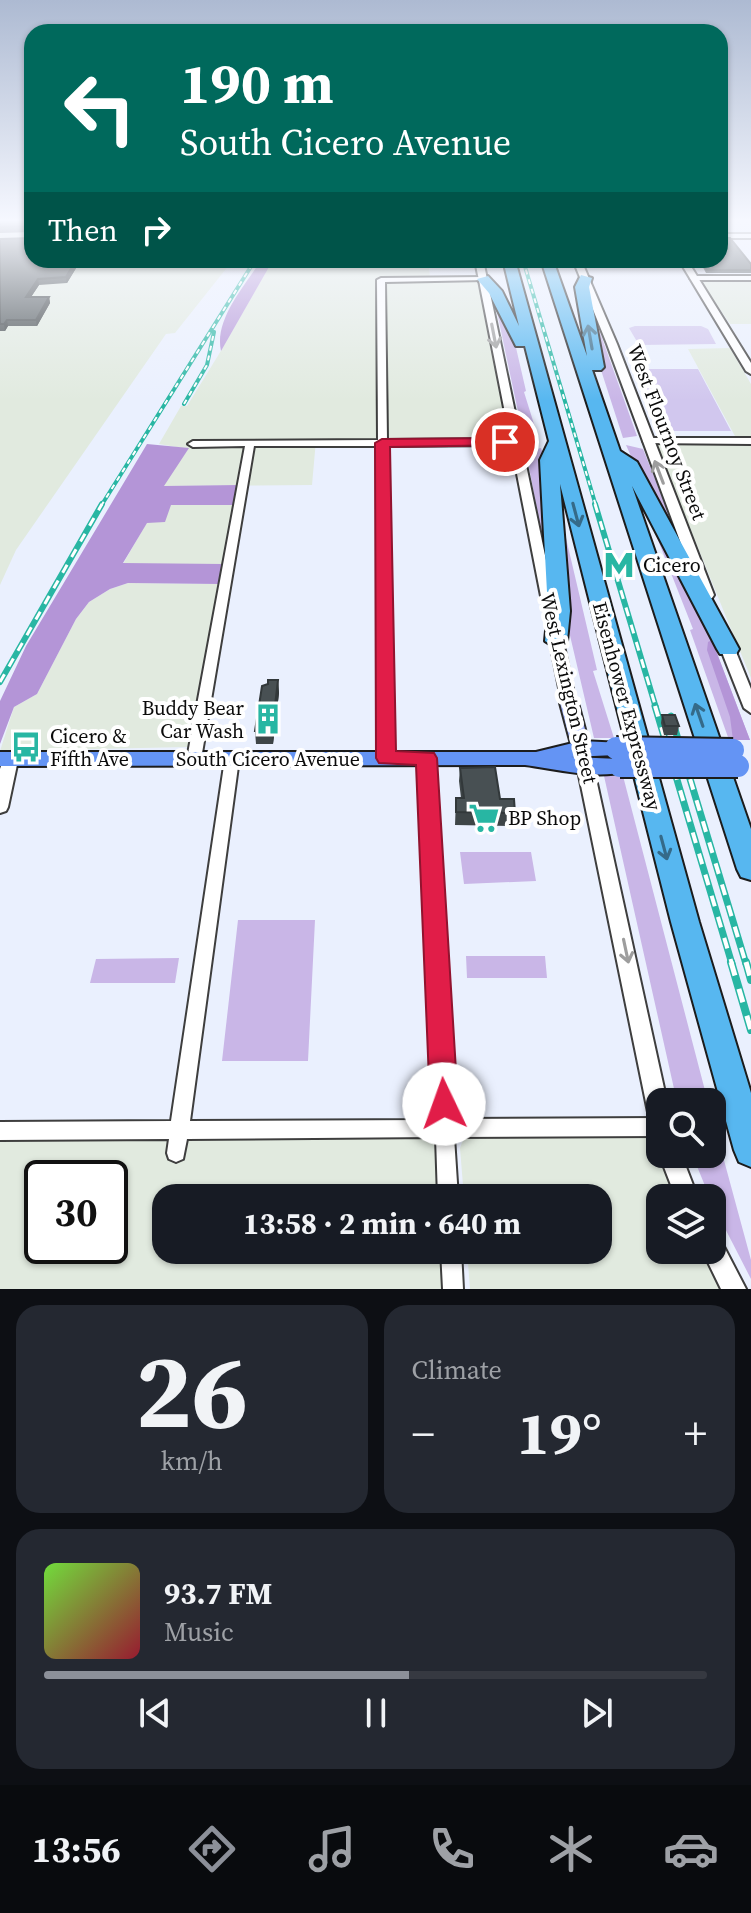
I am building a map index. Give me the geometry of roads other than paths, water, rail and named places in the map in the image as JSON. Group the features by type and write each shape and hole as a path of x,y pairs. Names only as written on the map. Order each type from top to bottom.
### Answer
{"highway":[{"path":"484,280 495,291 519,342 533,353"},
{"name":"Eisenhower Expressway","path":"514,280 676,891 751,1150"},
{"path":"554,280 751,869"},
{"path":"585,280 582,287 598,379 592,395"},
{"path":"556,641 559,611 549,460 557,439"},
{"path":"610,448 628,462 728,649"}],"main road":[{"name":"West Lexington Street","path":"569,703 584,757"},
{"name":"South Cicero Avenue","path":"3,760 743,758"}],"street":[{"path":"381,280 386,758"},
{"name":"West Lexington Street","path":"483,280 569,703"},
{"name":"West Flournoy Street","path":"587,280 751,708"},
{"path":"695,280 751,371"},
{"path":"648,441 751,441"},
{"path":"193,444 516,442"},
{"path":"194,759 250,444"},
{"name":"West Lexington Street","path":"584,757 654,1088"},
{"path":"426,758 447,1184"},
{"path":"176,1153 232,759"},
{"path":"0,807 3,760"},
{"path":"0,1131 646,1127"},
{"path":"452,1264 453,1289"},
{"path":"721,1264 734,1289"}],"railway":[{"path":"101,506 242,280"},
{"path":"529,280 596,506"},
{"path":"184,404 207,365 214,332"},
{"path":"0,682 102,504"},
{"path":"595,504 656,708"},
{"path":"655,706 732,964"},
{"path":"671,716 746,964"},
{"path":"731,962 751,1030"},
{"path":"746,962 751,980"}],"place":[{"name":"Cicero","path":"619,565"},
{"name":"Buddy Bear Car Wash","path":"268,719"},
{"name":"Cicero & Fifth Ave","path":"26,747"},
{"name":"BP Shop","path":"484,818"}]}
